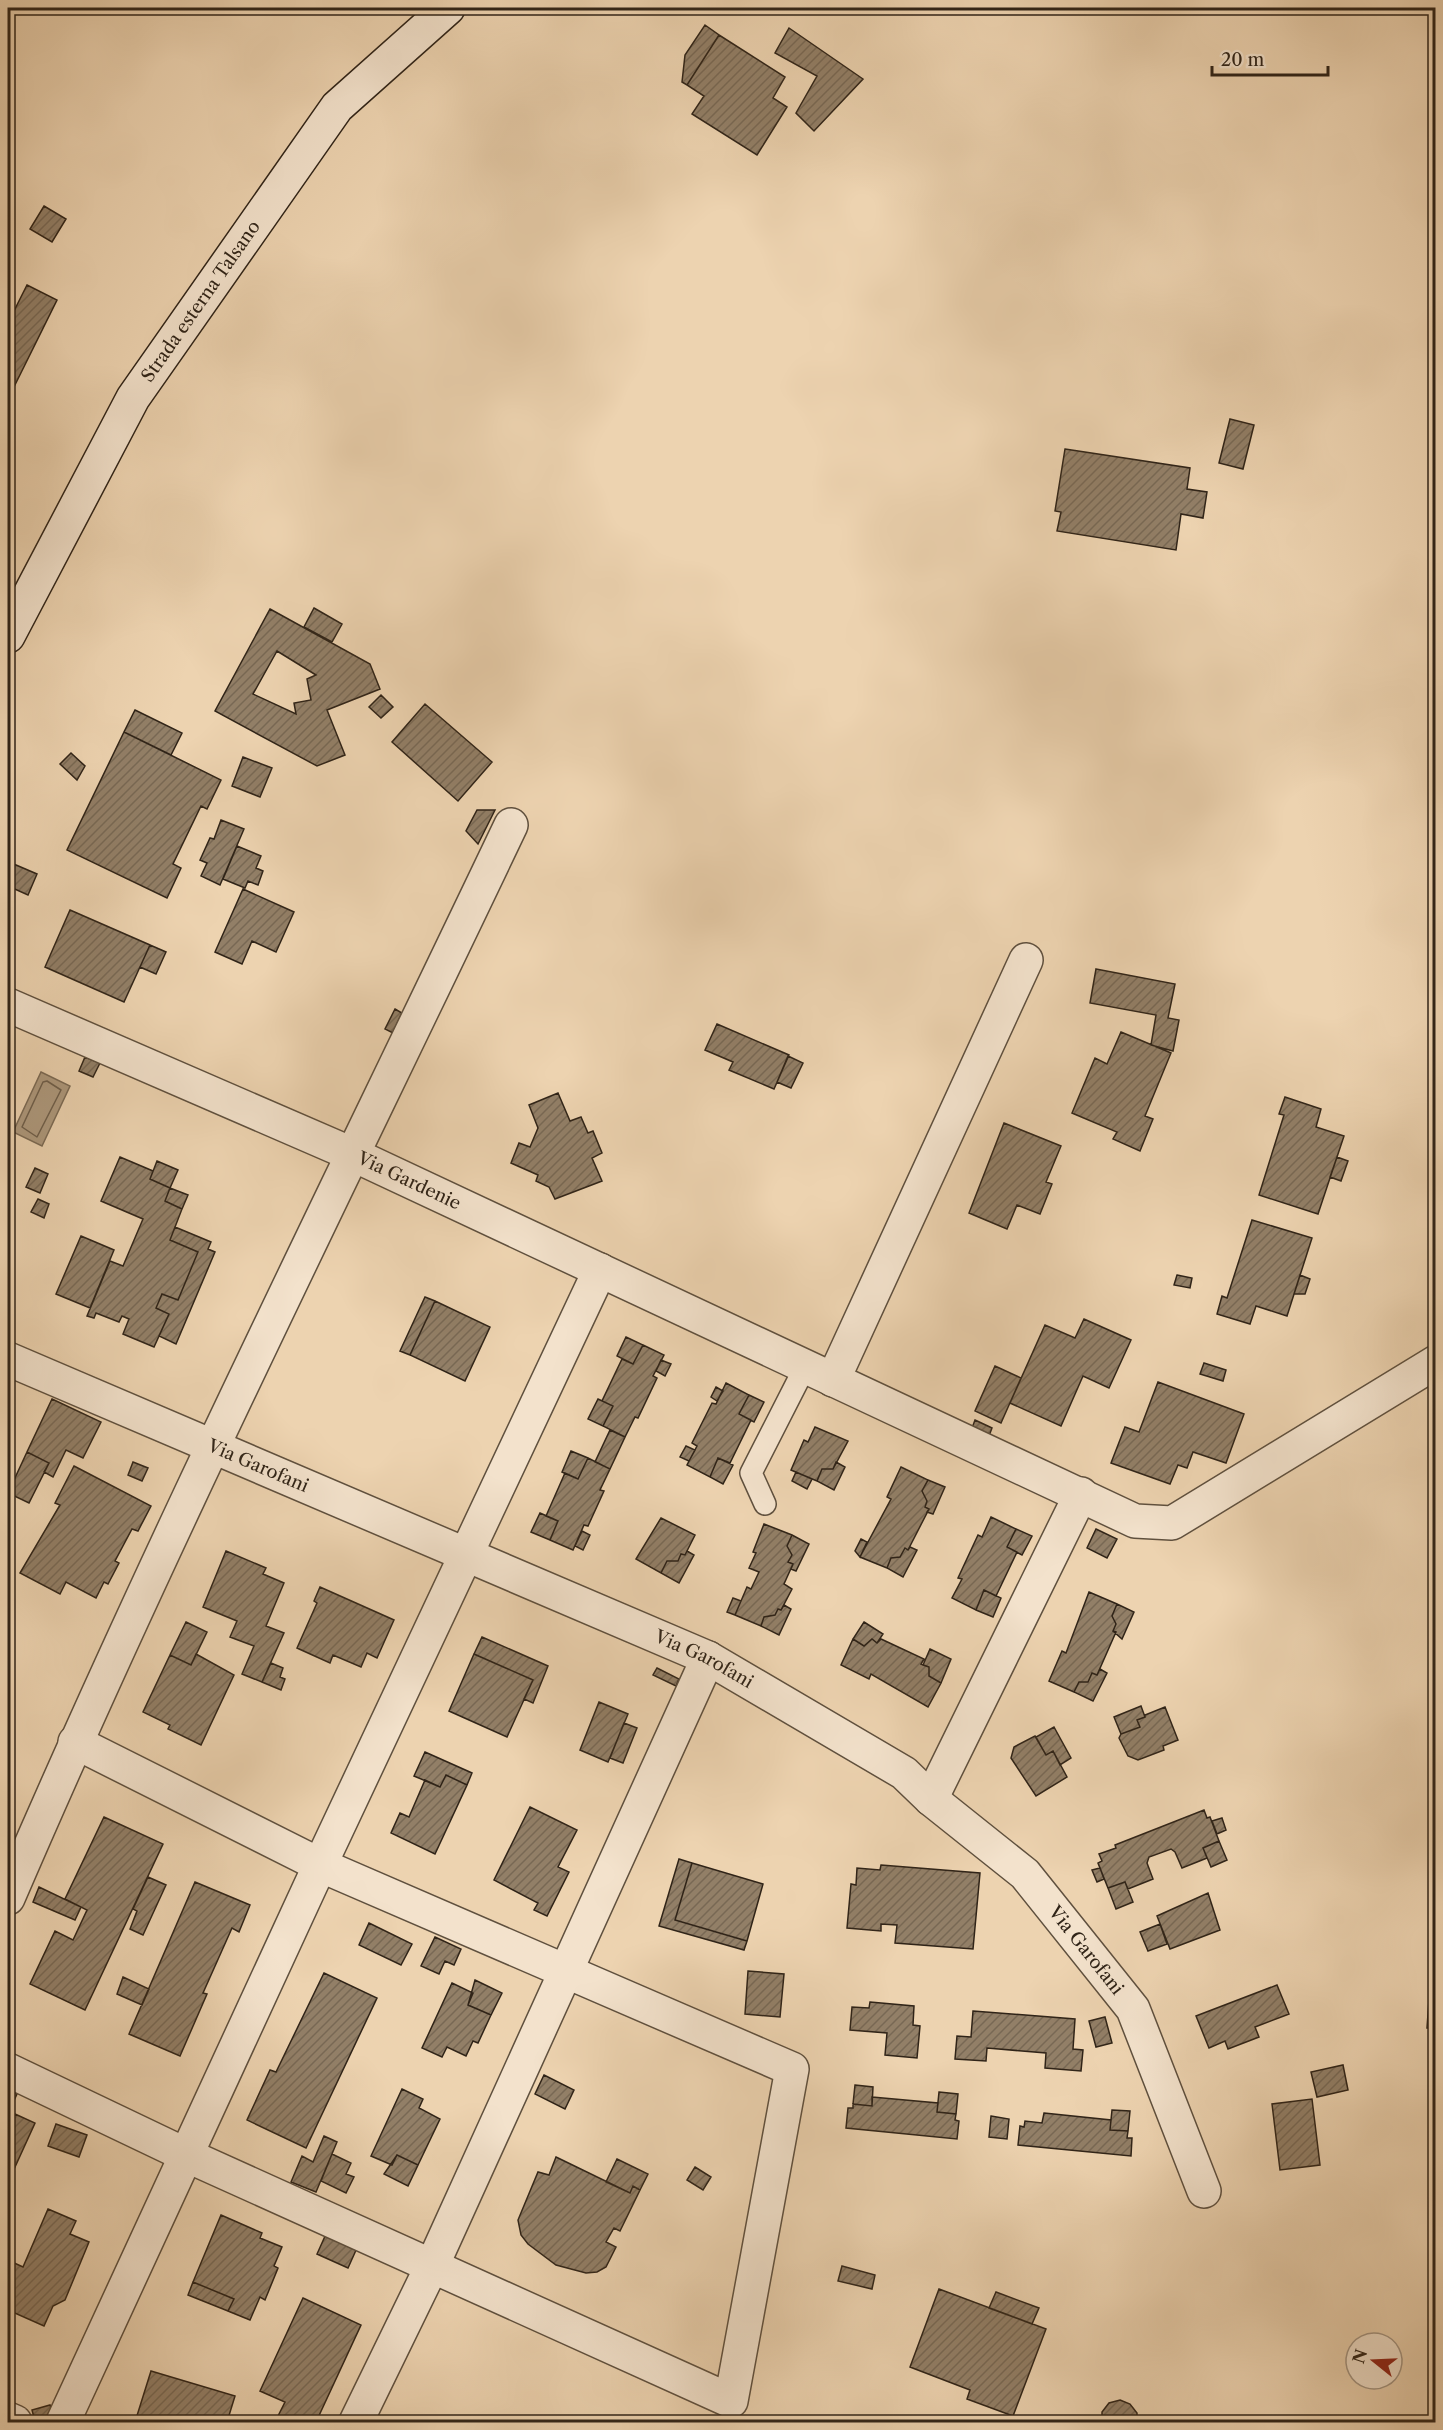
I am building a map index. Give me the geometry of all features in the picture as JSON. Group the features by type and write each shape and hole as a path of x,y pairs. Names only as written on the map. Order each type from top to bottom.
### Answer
{"street":[{"name":"Strada esterna Talsano","path":"8,636 133,398 336,107 447,8"},
{"path":"8,1898 75,1742 212,1446 511,825"},
{"path":"819,1374 1026,960"},
{"name":"Via Gardenie","path":"8,1005 354,1155 1135,1521 1172,1523 1436,1362"},
{"path":"63,2422 320,1864 600,1270"},
{"name":"Via Garofani","path":"8,1359 708,1658 904,1773 931,1799 1025,1874 1133,2009 1203,2191"},
{"path":"931,1799 1081,1494"},
{"path":"356,2422 432,2266 708,1658"},
{"path":"8,2070 186,2155 731,2401 792,2070 320,1864 75,1742"},
{"path":"8,2419 15,2422"}],"lane":[{"path":"765,1504 751,1473 819,1374"}],"water":[{"path":"41,1072 70,1086 42,1146 13,1132"}],"building":[{"path":"705,25 719,35 687,85 682,82 685,55"},
{"path":"789,28 863,79 814,131 796,113 817,76 775,53"},
{"path":"719,35 785,77 773,98 787,107 757,155 692,114 704,96 687,85"},
{"path":"44,206 66,219 52,242 30,229"},
{"path":"27,285 57,300 8,399 8,323"},
{"path":"1230,419 1254,425 1243,469 1219,463"},
{"path":"1065,449 1190,468 1187,489 1207,492 1203,518 1181,514 1176,550 1057,531 1061,512 1055,511"},
{"path":"314,608 342,624 332,642 304,627"},
{"path":"270,609 370,664 380,689 327,710 345,755 317,766 215,711","holes":["277,651 316,675 307,679 311,700 294,703 296,714 253,694"]},
{"path":"381,695 393,707 381,718 369,707"},
{"path":"425,704 492,762 458,801 392,742"},
{"path":"135,710 182,733 171,755 124,732"},
{"path":"124,732 221,780 207,809 201,806 173,864 181,868 167,898 67,850"},
{"path":"71,753 85,766 77,780 60,764"},
{"path":"243,757 272,768 260,797 232,786"},
{"path":"477,810 495,810 478,844 466,831"},
{"path":"221,820 244,829 220,885 201,876 207,863 200,860 210,838 214,839"},
{"path":"237,846 261,856 256,868 263,871 258,885 248,881 245,888 223,879"},
{"path":"9,862 37,874 28,895 8,886"},
{"path":"243,889 294,912 276,952 252,941 242,964 215,952"},
{"path":"70,910 150,945 124,1002 45,967"},
{"path":"150,945 166,952 156,974 140,967"},
{"path":"1096,969 1175,984 1168,1018 1179,1020 1173,1051 1151,1045 1156,1015 1090,1003"},
{"path":"395,1009 402,1013 393,1033 385,1029"},
{"path":"717,1024 789,1055 774,1089 729,1070 733,1062 705,1050"},
{"path":"1121,1032 1171,1053 1145,1116 1153,1119 1140,1151 1113,1139 1117,1132 1072,1113 1095,1058 1107,1064"},
{"path":"788,1056 803,1063 791,1088 777,1082"},
{"path":"85,1057 100,1063 93,1077 79,1071"},
{"path":"558,1093 570,1121 581,1117 588,1133 593,1131 602,1153 592,1158 602,1181 555,1199 549,1187 536,1181 538,1175 511,1163 519,1143 530,1147 538,1128 529,1105"},
{"path":"1285,1097 1321,1109 1316,1127 1344,1136 1318,1214 1259,1195 1284,1115 1279,1114"},
{"path":"1004,1123 1061,1146 1046,1182 1052,1184 1040,1214 1017,1205 1007,1229 969,1213"},
{"path":"120,1157 153,1171 150,1179 170,1188 165,1201 182,1209 170,1240 198,1252 178,1300 162,1294 156,1308 169,1314 154,1347 123,1334 129,1319 122,1316 119,1322 96,1313 94,1318 87,1316 110,1261 123,1266 143,1219 101,1201"},
{"path":"1337,1157 1348,1161 1341,1181 1330,1177"},
{"path":"157,1161 178,1170 170,1188 150,1179"},
{"path":"35,1168 48,1174 40,1193 26,1187"},
{"path":"170,1188 188,1195 182,1209 165,1201"},
{"path":"38,1199 49,1204 44,1218 31,1212"},
{"path":"1252,1220 1312,1238 1287,1316 1256,1306 1250,1324 1217,1314 1222,1296 1227,1298"},
{"path":"175,1227 211,1242 208,1249 215,1252 176,1344 159,1336 169,1314 156,1308 162,1294 178,1300 198,1252 170,1240"},
{"path":"81,1236 114,1250 90,1308 56,1294"},
{"path":"1177,1275 1192,1278 1190,1288 1174,1285"},
{"path":"1300,1275 1310,1279 1305,1294 1294,1294"},
{"path":"425,1297 435,1301 410,1355 400,1351"},
{"path":"435,1301 490,1327 465,1381 410,1355"},
{"path":"1084,1319 1131,1340 1109,1388 1083,1376 1061,1426 1010,1403 1045,1325 1075,1338"},
{"path":"626,1337 643,1345 633,1364 617,1356"},
{"path":"643,1345 664,1355 653,1376 657,1378 638,1418 635,1417 625,1437 603,1426 613,1406 602,1401 622,1359 633,1364"},
{"path":"661,1360 671,1364 665,1376 656,1371"},
{"path":"1204,1363 1226,1370 1223,1381 1200,1374"},
{"path":"995,1366 1021,1378 1001,1423 975,1411"},
{"path":"1158,1382 1244,1414 1226,1463 1193,1452 1187,1468 1178,1465 1170,1484 1111,1463 1125,1427 1139,1432"},
{"path":"726,1383 749,1395 739,1414 751,1420 730,1463 718,1458 710,1477 687,1465 697,1446 692,1443 712,1403 716,1404"},
{"path":"716,1387 723,1391 717,1401 711,1397"},
{"path":"749,1395 764,1402 754,1422 739,1414"},
{"path":"52,1399 101,1422 83,1458 66,1450 53,1477 44,1472 49,1463 27,1452"},
{"path":"598,1399 613,1406 603,1426 588,1419"},
{"path":"975,1420 992,1428 989,1436 972,1428"},
{"path":"815,1427 848,1441 833,1469 822,1469 817,1481 791,1470 804,1440 808,1442"},
{"path":"610,1430 625,1437 610,1469 595,1462"},
{"path":"686,1446 695,1450 689,1461 680,1457"},
{"path":"571,1451 588,1458 578,1479 562,1472"},
{"path":"27,1452 49,1463 29,1503 8,1493"},
{"path":"588,1458 610,1469 600,1490 604,1491 588,1526 584,1525 573,1550 550,1540 558,1521 546,1516 565,1473 578,1479"},
{"path":"718,1458 733,1465 723,1484 710,1477"},
{"path":"133,1462 148,1468 142,1481 128,1475"},
{"path":"836,1462 845,1467 834,1490 817,1481 822,1469 833,1469"},
{"path":"74,1466 151,1506 138,1531 132,1529 115,1561 119,1563 108,1584 104,1582 96,1598 66,1582 60,1594 20,1573 60,1505 55,1503"},
{"path":"901,1467 928,1480 922,1491 927,1501 925,1507 929,1509 908,1550 905,1548 900,1557 891,1558 887,1568 860,1557 891,1499 887,1497"},
{"path":"796,1472 812,1479 807,1489 792,1481"},
{"path":"928,1480 945,1487 933,1514 927,1512 929,1509 925,1507 927,1501 922,1491"},
{"path":"540,1513 558,1521 550,1540 531,1532"},
{"path":"991,1517 1016,1529 1007,1547 1017,1552 996,1596 984,1590 976,1610 952,1598 962,1579 958,1578 978,1535 982,1537"},
{"path":"661,1518 695,1535 685,1555 681,1554 678,1561 667,1561 661,1573 636,1559"},
{"path":"764,1524 792,1535 787,1546 792,1555 788,1562 793,1564 784,1584 792,1589 781,1610 778,1609 775,1615 764,1617 761,1626 735,1615 747,1587 751,1589 759,1572 749,1568"},
{"path":"1016,1529 1032,1536 1022,1555 1007,1547"},
{"path":"1096,1529 1117,1539 1107,1558 1087,1548"},
{"path":"582,1531 590,1535 583,1550 575,1546"},
{"path":"792,1535 809,1544 796,1571 791,1569 793,1564 788,1562 792,1555 787,1546"},
{"path":"861,1539 867,1542 860,1557 855,1551"},
{"path":"910,1547 917,1550 903,1577 887,1568 891,1558 900,1557 905,1548 908,1550"},
{"path":"226,1551 266,1568 263,1574 284,1583 266,1626 284,1633 262,1682 242,1674 254,1646 230,1637 237,1621 203,1607"},
{"path":"687,1551 694,1555 679,1583 661,1573 667,1561 678,1561 681,1554 685,1555"},
{"path":"320,1587 394,1620 377,1658 367,1653 361,1667 333,1655 330,1663 297,1648 317,1603 314,1601"},
{"path":"984,1590 1001,1598 993,1617 976,1610"},
{"path":"1089,1592 1117,1604 1112,1616 1116,1624 1113,1631 1116,1632 1097,1675 1092,1673 1088,1682 1079,1682 1074,1692 1049,1681 1062,1651 1066,1653"},
{"path":"733,1598 741,1601 735,1615 727,1612"},
{"path":"1117,1604 1134,1612 1122,1639 1113,1631 1116,1624 1112,1616"},
{"path":"784,1605 791,1609 779,1635 761,1626 764,1617 775,1615"},
{"path":"186,1622 207,1632 191,1665 170,1655"},
{"path":"864,1622 883,1634 877,1643 872,1639 864,1646 853,1639"},
{"path":"482,1637 548,1666 533,1703 524,1699 533,1680 474,1654"},
{"path":"853,1639 864,1646 872,1639 877,1643 881,1639 924,1659 921,1664 929,1667 929,1676 941,1683 928,1707 871,1674 869,1679 841,1665"},
{"path":"930,1649 951,1659 941,1683 929,1676 929,1667 923,1665"},
{"path":"196,1654 234,1675 201,1745 168,1729 170,1725 143,1712 170,1655 191,1665"},
{"path":"474,1654 533,1680 507,1737 449,1711"},
{"path":"271,1663 283,1668 280,1677 285,1679 281,1690 262,1682"},
{"path":"657,1668 679,1679 676,1686 653,1675"},
{"path":"1100,1669 1107,1673 1093,1701 1074,1692 1079,1682 1088,1682 1092,1673 1097,1675"},
{"path":"599,1702 628,1714 608,1762 580,1750"},
{"path":"1141,1706 1145,1717 1137,1720 1140,1727 1121,1734 1114,1717"},
{"path":"1165,1707 1178,1740 1163,1746 1164,1750 1138,1760 1128,1756 1119,1738 1121,1734 1140,1727 1137,1720"},
{"path":"624,1723 637,1728 623,1763 610,1758"},
{"path":"1054,1727 1071,1758 1060,1765 1053,1751 1046,1755 1036,1737"},
{"path":"1035,1736 1046,1755 1053,1751 1067,1777 1036,1796 1011,1758 1014,1747"},
{"path":"425,1752 472,1773 467,1785 446,1775 440,1787 414,1776"},
{"path":"446,1775 467,1785 435,1854 391,1833 400,1813 409,1817 425,1780 440,1787"},
{"path":"530,1807 577,1830 558,1867 569,1872 547,1916 534,1910 538,1903 494,1880"},
{"path":"1204,1810 1207,1818 1210,1817 1219,1841 1203,1848 1207,1858 1182,1868 1175,1852 1171,1849 1149,1857 1147,1863 1153,1879 1128,1889 1125,1882 1108,1888 1098,1863 1102,1861 1099,1854 1116,1848 1115,1845"},
{"path":"104,1817 163,1844 85,2010 30,1984 55,1931 73,1940 87,1910 65,1899"},
{"path":"1222,1818 1226,1830 1217,1834 1212,1821"},
{"path":"1219,1841 1227,1860 1211,1867 1203,1848"},
{"path":"679,1859 692,1863 675,1920 747,1941 744,1950 659,1926"},
{"path":"692,1863 763,1884 747,1941 675,1920"},
{"path":"881,1865 980,1873 973,1949 895,1943 897,1925 881,1924 881,1931 847,1928 851,1884 856,1885 857,1868 880,1870"},
{"path":"1100,1868 1104,1879 1097,1882 1092,1870"},
{"path":"148,1877 166,1885 143,1935 130,1929 137,1911 133,1909"},
{"path":"195,1882 250,1905 239,1932 232,1928 203,1993 207,1994 180,2056 129,2034"},
{"path":"1125,1882 1133,1902 1116,1909 1108,1888"},
{"path":"39,1887 81,1907 75,1920 33,1902"},
{"path":"1208,1893 1220,1930 1170,1949 1157,1916"},
{"path":"369,1923 412,1944 401,1965 359,1945"},
{"path":"1160,1924 1167,1944 1148,1951 1140,1932"},
{"path":"435,1937 461,1949 454,1965 445,1961 439,1974 421,1966"},
{"path":"748,1971 784,1974 780,2017 745,2014"},
{"path":"324,1973 377,1998 306,2148 247,2120 270,2070 276,2072"},
{"path":"123,1977 149,1989 142,2005 117,1994"},
{"path":"475,1980 502,1993 491,2015 468,2005"},
{"path":"452,1983 473,1993 468,2005 491,2015 478,2043 473,2041 466,2056 447,2047 442,2057 422,2048"},
{"path":"1277,1985 1289,2014 1255,2027 1259,2037 1228,2049 1225,2041 1209,2048 1196,2016"},
{"path":"1429,2000 1436,2000 1436,2028 1427,2028"},
{"path":"870,2002 914,2006 913,2025 920,2026 917,2058 885,2055 887,2033 850,2030 852,2007 869,2008"},
{"path":"973,2011 1075,2019 1073,2049 1083,2050 1081,2071 1045,2068 1046,2053 987,2048 986,2061 955,2059 957,2036 971,2037"},
{"path":"1105,2017 1112,2043 1096,2047 1089,2021"},
{"path":"1343,2065 1348,2090 1317,2097 1311,2072"},
{"path":"544,2075 574,2090 565,2109 535,2094"},
{"path":"855,2085 873,2087 872,2106 853,2104"},
{"path":"402,2089 423,2099 419,2108 440,2119 418,2165 397,2155 392,2165 371,2156"},
{"path":"8,2090 17,2094 8,2114"},
{"path":"939,2092 958,2094 956,2114 937,2112"},
{"path":"872,2097 938,2103 937,2112 956,2114 955,2120 959,2121 957,2139 846,2128 848,2108 853,2108 853,2104 872,2106"},
{"path":"1312,2099 1320,2165 1280,2170 1272,2104"},
{"path":"1112,2110 1130,2111 1128,2131 1110,2130"},
{"path":"1044,2113 1111,2120 1110,2130 1128,2131 1127,2138 1132,2138 1131,2156 1018,2145 1020,2126 1024,2127 1025,2121 1042,2123"},
{"path":"15,2114 35,2123 10,2178 8,2177 8,2130"},
{"path":"991,2116 1009,2119 1007,2139 989,2137"},
{"path":"56,2124 87,2135 79,2157 48,2146"},
{"path":"324,2136 337,2142 316,2192 291,2182 302,2156 313,2162"},
{"path":"332,2154 351,2163 346,2174 354,2177 346,2193 321,2181"},
{"path":"397,2155 418,2165 408,2186 384,2174"},
{"path":"556,2157 630,2193 633,2186 640,2190 620,2231 614,2228 606,2242 616,2247 606,2267 597,2272 586,2273 556,2265 528,2244 521,2235 518,2220 538,2172 549,2175"},
{"path":"617,2159 648,2174 640,2190 633,2186 630,2193 606,2182"},
{"path":"695,2167 711,2177 703,2190 687,2180"},
{"path":"48,2209 76,2221 70,2234 89,2242 65,2300 53,2306 44,2326 8,2310 8,2266 10,2261 23,2267"},
{"path":"221,2215 262,2233 260,2238 282,2247 274,2266 278,2268 265,2300 260,2297 250,2320 228,2311 234,2299 193,2282"},
{"path":"326,2234 357,2248 348,2268 317,2254"},
{"path":"842,2266 875,2275 872,2289 838,2281"},
{"path":"193,2282 234,2299 228,2311 188,2295"},
{"path":"939,2289 1046,2329 1013,2416 967,2399 970,2390 910,2367"},
{"path":"996,2292 1039,2308 1032,2324 989,2308"},
{"path":"303,2298 361,2325 316,2422 275,2422 285,2402 260,2391"},
{"path":"151,2371 235,2396 227,2422 135,2422"},
{"path":"1120,2400 1130,2404 1137,2413 1137,2422 1102,2422 1102,2412 1109,2403"},
{"path":"50,2405 54,2416 35,2421 32,2410"}]}
